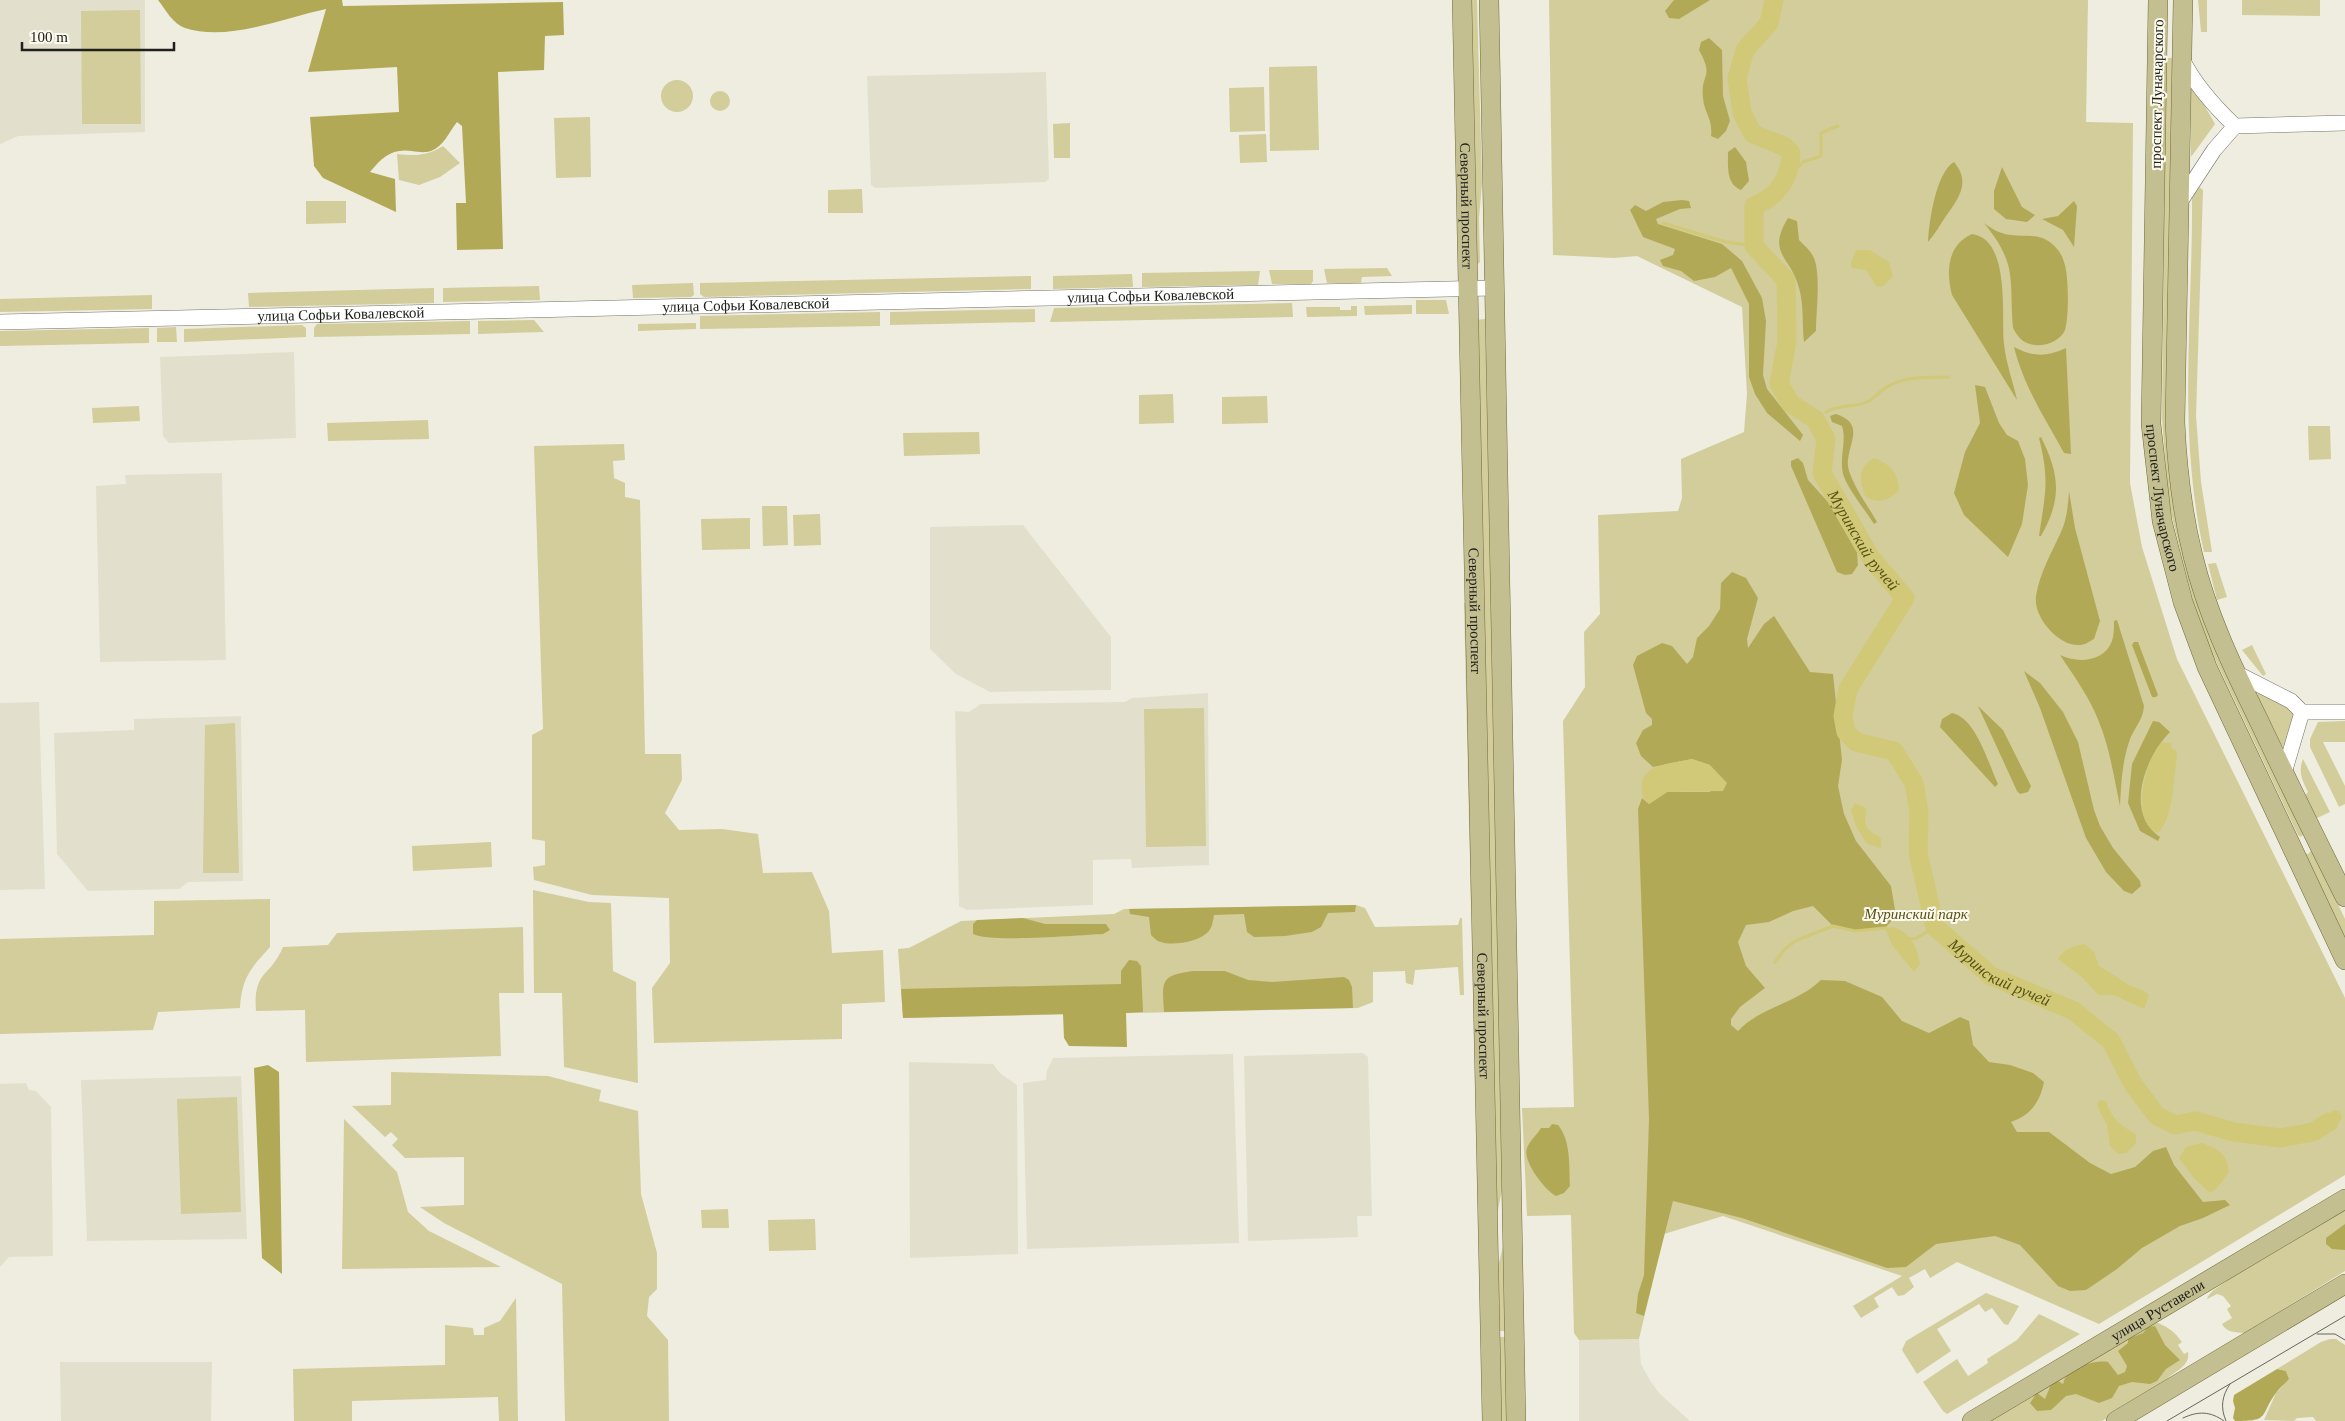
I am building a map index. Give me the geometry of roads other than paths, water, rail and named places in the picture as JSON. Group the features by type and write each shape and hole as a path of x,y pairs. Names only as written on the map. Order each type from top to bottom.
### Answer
{"main road":[{"name":"Северный проспект","path":"1462,0 1492,1421"},
{"name":"Северный проспект","path":"1489,0 1494,262 1490,288 1516,1421"},
{"name":"проспект Луначарского","path":"2158,0 2151,424 2162,521 2193,632 2345,960"},
{"name":"проспект Луначарского","path":"2183,0 2175,422 2177,468 2193,558 2210,613 2236,673 2345,897"},
{"path":"2291,846 2304,847 2317,840"},
{"name":"улица Руставели","path":"1972,1421 2345,1199"},
{"path":"1488,1223 1512,1223"},
{"path":"2122,1420 2345,1284"}],"street":[{"name":"Северный проспект","path":"1480,0 1490,288"},
{"path":"2182,59 2200,87 2235,126 2345,124"},
{"path":"2180,202 2203,166 2235,126"},
{"name":"улица Софьи Ковалевской","path":"0,322 1490,288"},
{"path":"2236,673 2291,701 2302,712 2345,712"},
{"path":"2284,773 2302,712"}],"waterway":[{"name":"Муринский ручей","path":"1774,0 1769,23 1745,50 1737,78 1742,113 1753,134 1784,146 1791,153 1788,171 1781,186 1770,197 1754,206 1754,246 1786,280 1787,341 1779,384 1791,404 1815,419 1826,439 1822,473 1871,558 1905,598 1848,689 1843,716 1846,732 1856,742 1894,751 1914,783 1919,812 1918,853 1935,927 1991,976 2074,1011 2111,1041 2133,1084 2157,1116 2175,1125 2195,1121 2234,1132 2280,1138 2313,1132 2329,1122"},
{"path":"1788,175 1792,174 1803,162 1821,156 1821,133 1838,126"},
{"path":"1663,223 1726,242 1754,246"},
{"path":"1826,412 1872,400 1885,388 1908,379 1949,377"},
{"path":"1815,419 1822,415"},
{"path":"1775,962 1784,950 1795,941 1833,926 1855,931 1885,928 1888,930"},
{"path":"1908,938 1915,939 1935,927"}],"tram line":[{"path":"2167,1421 2345,1316"},
{"path":"2317,1334 2335,1334 2345,1340"},
{"path":"2226,1421 2223,1402 2230,1384"},
{"path":"2183,1418 2204,1413 2214,1415 2224,1421"}],"park label":[{"name":"Муринский парк","path":"1916,914"}]}
